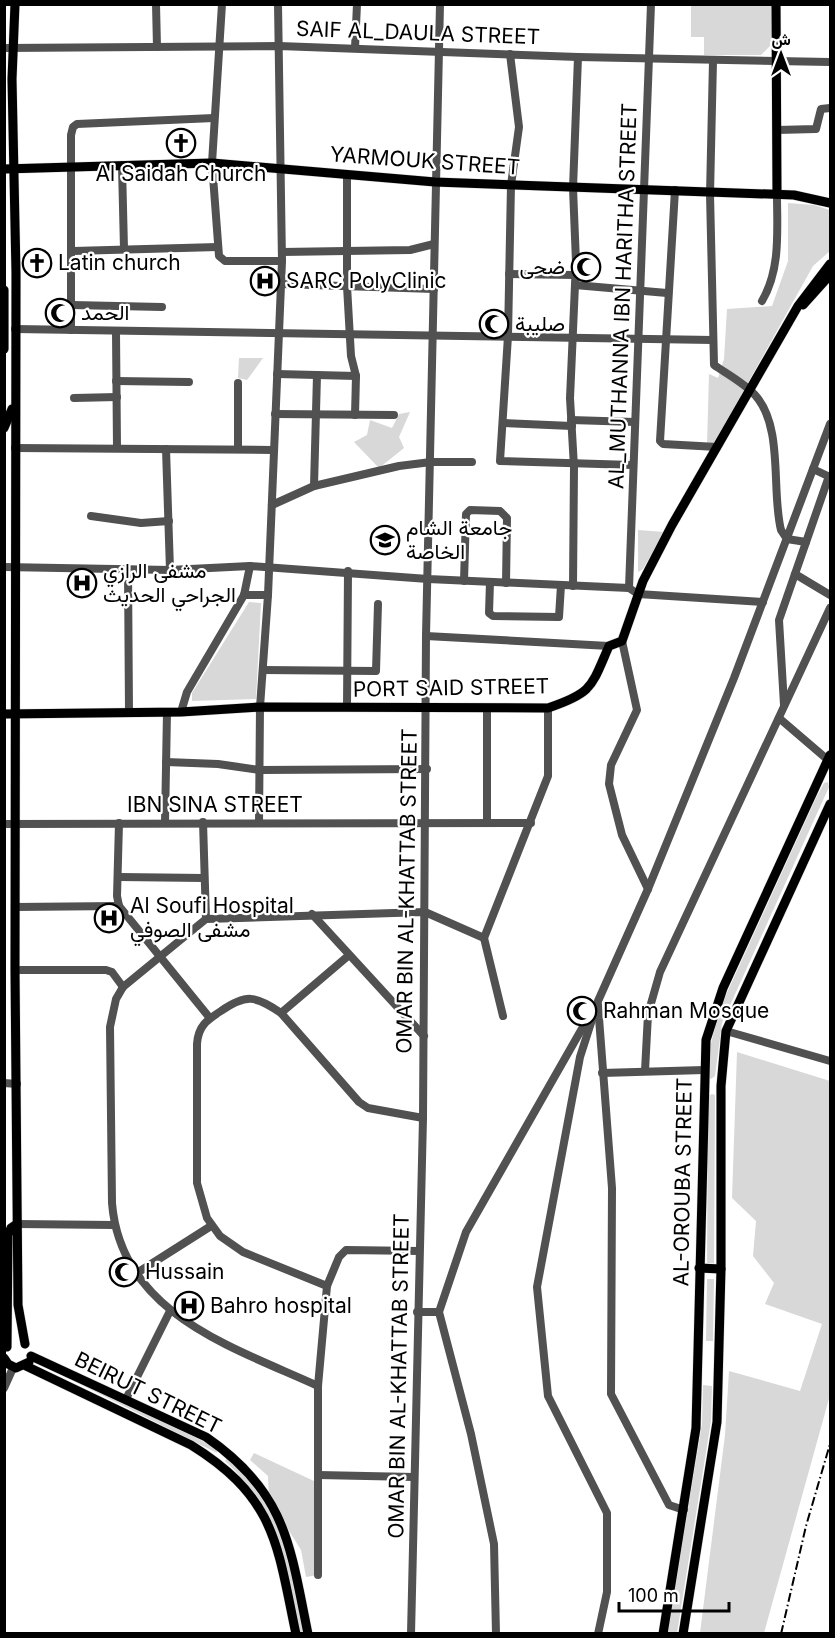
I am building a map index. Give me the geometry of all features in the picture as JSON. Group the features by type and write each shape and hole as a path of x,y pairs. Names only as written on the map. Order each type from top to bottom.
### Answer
{"main road":[{"path":"6,1357 26,1366 31,1356 25,1344 18,1305 15,908 10,824 15,714 9,567 15,448 16,169 9,121 10,47 15,4"},
{"path":"776,4 777,194"},
{"name":"YARMOUK STREET","path":"4,169 72,169 212,163 435,182 573,188 645,188 710,194 777,194 817,198 831,203"},
{"path":"4,181 16,180"},
{"path":"609,646 622,641 638,594 672,525 791,317 831,264"},
{"path":"791,317 831,275"},
{"path":"4,290 4,349"},
{"path":"4,428 15,395"},
{"path":"4,448 15,448"},
{"name":"PORT SAID STREET","path":"4,714 181,712 260,707 548,708 568,702 590,689 609,646"},
{"name":"AL-OROUBA STREET","path":"663,1634 696,1428 703,1086 706,1040 712,1013 826,776 829,757"},
{"name":"AL-OROUBA STREET","path":"683,1634 717,1422 721,1269 721,1086 726,1031 831,804"},
{"path":"703,1086 721,1086"},
{"path":"6,1357 8,1235 11,1228 18,1224"},
{"path":"699,1268 721,1269"},
{"path":"6,1357 13,1342 25,1344"},
{"name":"BEIRUT STREET","path":"31,1356 206,1437 254,1478 270,1498 288,1540 308,1634"},
{"name":"BEIRUT STREET","path":"26,1366 174,1437 216,1460 248,1490 275,1537 296,1634"},
{"path":"697,1378 718,1378"},
{"path":"216,1460 225,1451"}],"street":[{"path":"156,4 157,47"},
{"path":"222,4 212,163 219,256 225,261 282,261"},
{"path":"259,823 260,707 268,595 282,261 278,4"},
{"path":"355,48 357,4"},
{"name":"OMAR BIN AL-KHATTAB STREET","path":"411,1634 423,1118 427,769 426,636 440,4"},
{"name":"AL_MUTHANNA IBN HARITHA STREET","path":"629,588 651,4"},
{"name":"SAIF AL_DAULA STREET","path":"10,47 279,46 439,50 578,57 831,62"},
{"path":"510,54 519,127 511,185 508,336 502,423 502,462 633,465"},
{"path":"573,586 574,464 571,423 575,275 573,188 578,57"},
{"path":"713,60 710,194 714,364 750,390 763,406 776,470 780,525 786,539"},
{"path":"777,130 816,129 821,109 831,108"},
{"path":"71,330 73,251 71,135 77,124 214,118"},
{"path":"122,166 124,249"},
{"path":"347,175 347,286 351,356 356,376 355,414"},
{"path":"675,190 660,442 717,447"},
{"path":"762,301 770,288 776,259 777,194"},
{"path":"282,252 410,250 434,244"},
{"path":"73,251 218,247"},
{"path":"509,274 575,275"},
{"path":"281,284 434,289"},
{"path":"575,285 668,293"},
{"path":"72,304 162,307"},
{"path":"15,329 116,332 279,331 434,337 573,336 713,340"},
{"path":"116,332 117,448"},
{"path":"277,374 356,376"},
{"path":"315,486 317,375"},
{"path":"117,381 189,382"},
{"path":"237,449 238,383"},
{"path":"74,398 117,397"},
{"path":"275,414 394,415"},
{"path":"502,423 635,422"},
{"path":"496,1634 494,1544 471,1434 439,1312 466,1232 598,1001 648,889 763,602 831,424"},
{"path":"15,448 273,450"},
{"path":"166,449 170,570"},
{"path":"272,505 315,486 430,462 472,462"},
{"path":"784,707 779,620 830,477 813,469"},
{"path":"464,580 466,514 470,510 500,511 507,518 506,583"},
{"path":"91,516 141,523 169,521"},
{"path":"786,539 806,542"},
{"path":"9,567 170,570 250,566 348,571 428,579 629,588 638,594 763,602"},
{"path":"181,712 187,692 244,595 250,566"},
{"path":"128,569 129,712"},
{"path":"346,707 348,571"},
{"path":"795,574 831,595"},
{"path":"490,582 489,611 494,616 557,618 560,615 561,585"},
{"path":"244,595 268,595"},
{"path":"263,670 376,670 378,604"},
{"path":"645,1071 648,1014 660,972 831,608"},
{"path":"426,636 609,646"},
{"path":"622,641 637,710 611,765 609,784 622,835 648,889"},
{"path":"487,708 487,823"},
{"path":"503,1016 484,938 548,776 548,708"},
{"path":"165,823 167,712"},
{"path":"779,718 829,757"},
{"path":"166,762 218,764 260,770 427,769"},
{"path":"202,822 206,919"},
{"path":"119,823 119,906 209,1017"},
{"name":"IBN SINA STREET","path":"10,824 531,823"},
{"path":"119,877 204,878"},
{"path":"15,908 119,906"},
{"path":"318,1386 216,1339 170,1311 137,1273 114,1225 110,1027 116,999 123,987 206,919 425,912 484,938"},
{"path":"312,914 348,956 424,1036"},
{"path":"281,1013 348,956"},
{"path":"15,970 106,970 112,972 123,987"},
{"path":"327,1286 243,1252 211,1226 200,1201 197,1183 197,1044 200,1027 209,1017 230,1002 242,998 254,998 267,1003 281,1013 359,1102 369,1108 423,1118"},
{"path":"598,1001 612,1188 611,1394 669,1505 684,1510"},
{"path":"598,1001 580,1057 537,1287 548,1396 607,1513 607,1592 598,1634"},
{"path":"726,1031 831,1061"},
{"path":"602,1072 704,1070"},
{"path":"4,1083 17,1084"},
{"path":"18,1224 114,1225"},
{"path":"137,1273 211,1226"},
{"path":"318,1575 318,1386 327,1286 339,1257 346,1250 419,1251"},
{"path":"126,1400 170,1311"},
{"path":"417,1312 439,1312"},
{"path":"4,1388 6,1357"},
{"path":"318,1475 414,1477"}],"shaded area":[{"path":"691,5 771,5 771,45 761,55 704,55 704,37 691,37"},
{"path":"788,203 814,205 830,210 830,251 813,266 714,444 707,444 709,374 718,378 724,359 727,309 772,306 788,261"},
{"path":"239,358 263,358 247,380 238,378"},
{"path":"410,412 399,437 404,448 379,468 354,442 367,435 370,420 392,428 399,414"},
{"path":"638,530 664,532 643,569 638,572"},
{"path":"249,602 261,603 256,699 192,701 192,693"},
{"path":"828,782 829,787 722,1023 715,1076 711,1079 708,1077 710,1047 720,1008 816,798 824,783"},
{"path":"737,1052 830,1081 830,1395 764,1633 700,1633 725,1435 729,1371 800,1391 822,1324 765,1304 774,1283 753,1256 756,1221 732,1198"},
{"path":"715,1095 714,1263 707,1263 708,1096"},
{"path":"707,1279 714,1279 713,1341 706,1341"},
{"path":"52,1370 195,1437 216,1449 217,1453"},
{"path":"703,1385 712,1386 711,1421 677,1633 667,1634 702,1424"},
{"path":"254,1453 314,1481 318,1575 306,1577 301,1550 269,1499 268,1476 250,1460"},
{"path":"227,1458 261,1497 282,1538 304,1633 300,1633 285,1562 270,1520 244,1480 225,1461"}],"railway":[{"path":"781,1634 806,1526 830,1444"}],"place":[{"name":"Al Saidah Church","path":"181,143"},
{"name":"Latin church","path":"37,263"},
{"name":"ضحى","path":"586,267"},
{"name":"SARC PolyClinic","path":"265,281"},
{"name":"الحمد","path":"60,313"},
{"name":"صليبة","path":"494,324"},
{"name":"جامعة الشام الخاصة","path":"385,540"},
{"name":"مشفى الرازي الجراحي الحديث","path":"82,583"},
{"name":"Al Soufi Hospital مشفى الصوفي","path":"109,918"},
{"name":"Rahman Mosque","path":"582,1011"},
{"name":"Hussain","path":"124,1272"},
{"name":"Bahro hospital","path":"189,1306"}]}
